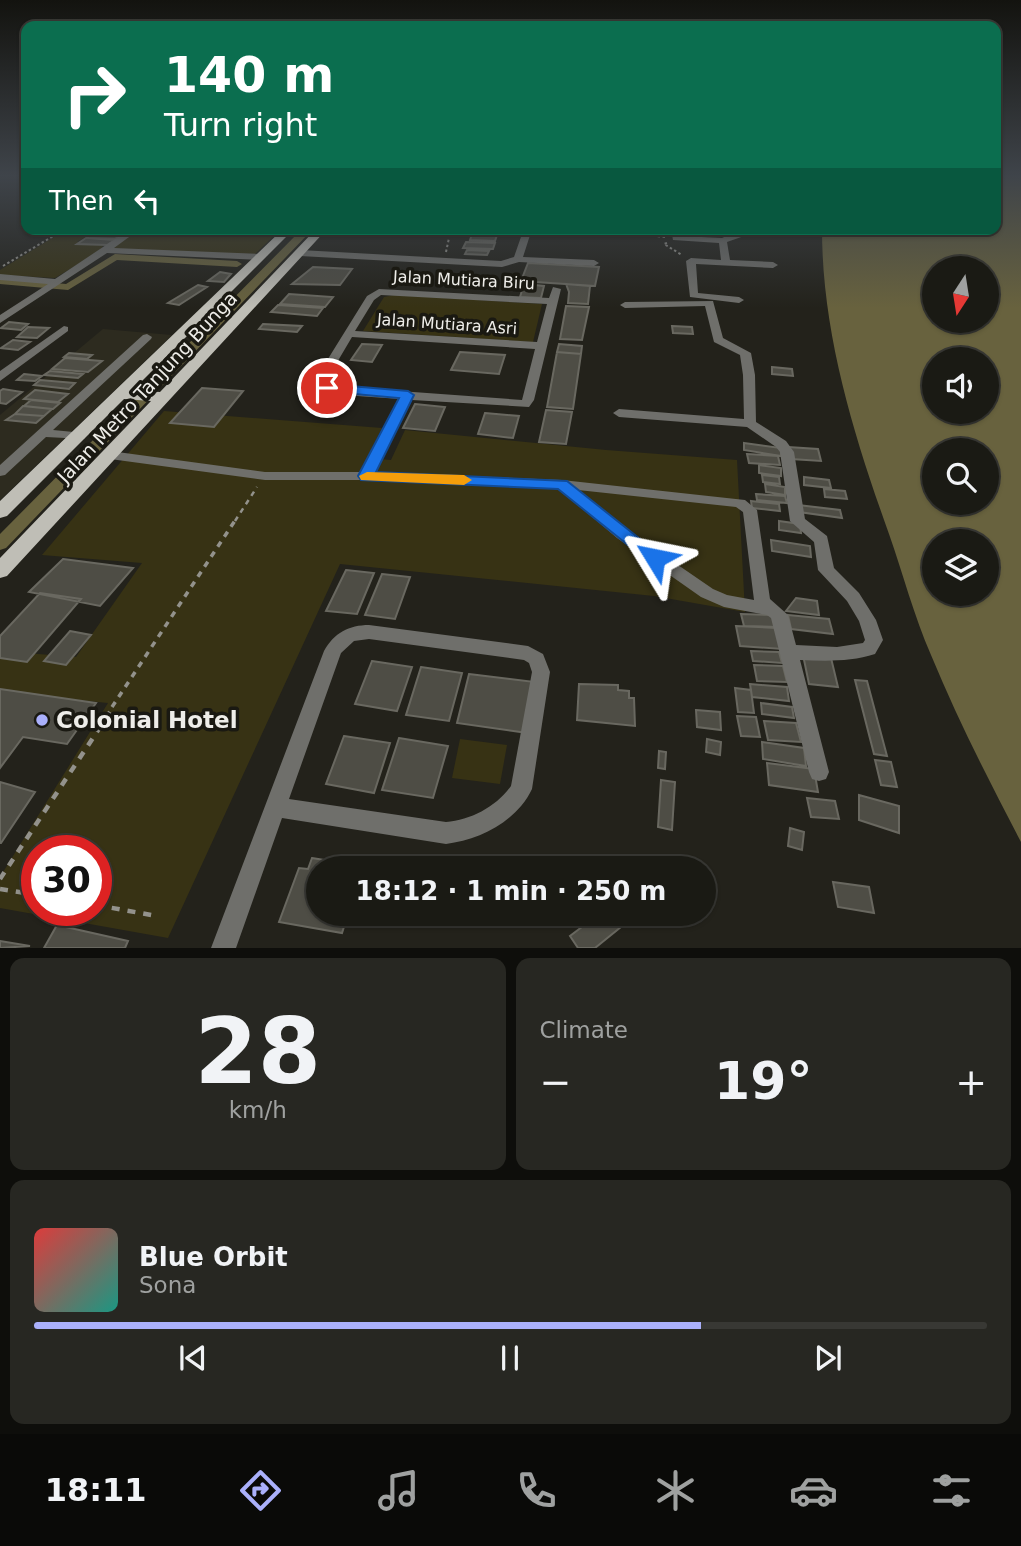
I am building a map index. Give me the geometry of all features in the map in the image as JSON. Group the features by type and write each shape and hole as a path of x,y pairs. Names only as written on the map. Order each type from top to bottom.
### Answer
{"main road":[{"name":"Jalan Metro Tanjung Bunga","path":"0,512 126,394 170,346 283,235"},
{"name":"Jalan Metro Tanjung Bunga","path":"0,571 110,455 158,397 316,235"},
{"path":"126,394 158,397"}],"street":[{"path":"0,320 127,235"},
{"path":"518,259 526,235"},
{"path":"683,235 723,241 739,235"},
{"path":"723,241 726,261"},
{"path":"105,250 260,257"},
{"path":"300,253 500,264 518,259 594,263"},
{"path":"739,300 691,293 691,261 773,265"},
{"path":"0,277 52,286"},
{"path":"0,286 52,286"},
{"name":"Jalan Mutiara Biru","path":"349,334 375,294 387,291 554,295 542,346"},
{"path":"625,305 709,303 718,340 746,353 750,375 750,423"},
{"path":"0,377 64,329"},
{"path":"349,334 319,381 323,387 343,391 524,405 528,401 542,346"},
{"name":"Jalan Mutiara Asri","path":"349,334 542,346"},
{"path":"0,472 143,341 170,346"},
{"path":"366,476 408,395"},
{"path":"619,413 750,423 781,444 787,452 798,520 822,540 826,570 853,597 867,620 874,640 869,649 855,653 790,652"},
{"path":"47,430 82,433"},
{"path":"110,455 265,476 366,476 562,484 740,503 750,510 762,598 766,606 779,615 819,772"},
{"path":"562,484 622,534 708,593 724,601 775,610"},
{"path":"223,947 274,807 333,651 346,636 369,632 528,653 537,659 541,672 518,795 503,808 457,833 274,807"}],"path":[{"path":"0,268 55,235"},
{"path":"445,261 449,235"},
{"path":"0,879 265,476"},
{"path":"0,889 21,892"},
{"path":"112,908 157,916"}],"shaded area":[{"path":"1001,219 1021,219 1021,842 952,702 914,610 852,422 828,307 822,235 1001,235"},
{"path":"57,235 88,235 77,242 104,244 100,251 55,278 0,275 0,270"},
{"path":"130,235 275,235 255,254 109,250"},
{"path":"394,295 542,304 533,342 363,331 384,297"},
{"path":"103,329 172,335 0,500 0,415"},
{"path":"164,411 382,428 367,458 391,460 405,430 737,460 745,612 654,596 340,564 168,938 101,926 112,926 112,835 26,835 108,703 0,692 0,651 76,657 142,563 42,555"},
{"path":"460,739 507,745 500,784 452,778"},
{"path":"21,843 21,912 0,908 0,877"}],"building":[{"path":"90,235 121,235 115,239 86,238"},
{"path":"472,235 497,235 495,241 470,240"},
{"path":"86,238 115,240 107,245 77,244"},
{"path":"466,242 495,243 493,249 463,248"},
{"path":"467,250 489,251 487,255 465,254"},
{"path":"528,263 599,267 595,286 521,281"},
{"path":"313,267 352,269 340,285 292,284"},
{"path":"220,272 231,274 224,282 208,281"},
{"path":"524,284 544,286 541,298 520,297"},
{"path":"566,284 590,286 588,304 568,303 569,292"},
{"path":"198,285 207,287 179,305 168,303"},
{"path":"289,294 333,297 325,307 280,304"},
{"path":"278,305 323,308 317,316 271,312"},
{"path":"566,306 589,307 582,340 560,339"},
{"path":"9,322 28,324 21,330 1,328"},
{"path":"263,324 302,326 297,332 259,329"},
{"path":"672,326 692,327 693,334 673,333"},
{"path":"28,327 49,328 37,338 17,337"},
{"path":"13,340 30,342 18,350 1,348"},
{"path":"362,344 382,345 372,362 351,360"},
{"path":"559,344 582,346 581,354 557,352"},
{"path":"460,352 505,355 499,374 451,370"},
{"path":"557,352 581,354 573,409 547,407"},
{"path":"69,353 92,355 87,359 64,357"},
{"path":"65,358 102,361 88,372 52,369"},
{"path":"772,367 792,369 793,376 772,374"},
{"path":"50,371 83,374 78,378 44,375"},
{"path":"24,374 42,376 35,381 17,380"},
{"path":"40,380 75,383 69,389 34,385"},
{"path":"202,388 243,391 214,427 170,423"},
{"path":"3,389 22,392 6,404 0,403 0,391"},
{"path":"35,390 68,394 58,402 24,399"},
{"path":"31,400 60,403 53,409 24,406"},
{"path":"415,404 445,407 435,431 403,428"},
{"path":"23,406 52,409 44,416 15,414"},
{"path":"546,410 572,412 566,444 539,442"},
{"path":"485,413 519,416 513,438 478,434"},
{"path":"15,414 44,416 36,423 6,420"},
{"path":"744,443 781,448 781,456 744,450"},
{"path":"788,447 818,449 821,461 791,459"},
{"path":"747,454 778,456 780,465 749,463"},
{"path":"759,465 781,468 781,476 759,473"},
{"path":"762,475 779,477 780,484 763,482"},
{"path":"804,477 829,480 831,488 804,485"},
{"path":"765,484 785,487 785,495 766,492"},
{"path":"824,489 845,491 847,499 825,497"},
{"path":"756,494 785,496 787,503 757,500"},
{"path":"751,501 779,504 780,511 752,508"},
{"path":"798,505 840,510 842,518 799,512"},
{"path":"779,521 800,524 801,533 779,530"},
{"path":"771,540 810,546 811,557 772,551"},
{"path":"63,559 133,568 100,606 29,592"},
{"path":"346,570 374,573 357,614 326,611"},
{"path":"382,574 410,577 395,619 365,615"},
{"path":"40,593 81,599 27,662 0,658 0,636"},
{"path":"796,598 817,601 819,615 786,611"},
{"path":"741,614 774,615 778,627 744,626"},
{"path":"788,615 829,619 833,634 791,629"},
{"path":"736,626 777,628 782,649 740,646"},
{"path":"70,631 91,635 66,665 44,661"},
{"path":"751,651 779,652 782,663 753,661"},
{"path":"803,655 831,658 838,687 809,684"},
{"path":"372,661 412,667 397,711 355,704"},
{"path":"754,665 783,666 787,682 757,681"},
{"path":"421,667 462,673 449,721 406,715"},
{"path":"469,674 535,682 528,733 457,723"},
{"path":"855,680 867,681 887,756 874,754"},
{"path":"579,684 618,685 618,690 629,691 629,698 634,698 635,726 577,720"},
{"path":"750,684 787,687 789,701 752,697"},
{"path":"735,688 751,690 754,713 738,712"},
{"name":"Colonial Hotel","path":"0,689 96,703 67,744 23,737 0,768"},
{"path":"761,703 792,707 794,718 762,714"},
{"path":"696,710 720,712 721,730 697,727"},
{"path":"737,716 756,717 760,737 741,736"},
{"path":"764,721 796,723 801,742 768,740"},
{"path":"344,736 390,743 374,793 326,784"},
{"path":"399,738 448,746 433,798 382,790"},
{"path":"707,739 721,742 720,755 706,752"},
{"path":"762,742 804,748 806,766 763,759"},
{"path":"659,751 666,752 665,769 658,768"},
{"path":"875,760 891,762 897,787 881,785"},
{"path":"767,763 814,769 818,792 769,785"},
{"path":"661,780 675,782 672,830 658,827"},
{"path":"0,782 35,792 1,843 0,843"},
{"path":"859,795 899,806 899,833 859,820"},
{"path":"807,798 835,801 839,819 811,817"},
{"path":"790,828 804,832 802,850 788,846"},
{"path":"299,868 306,869 306,926 344,926 342,933 279,922"},
{"path":"833,882 869,887 874,913 838,907"},
{"path":"56,926 128,941 125,948 44,948"},
{"path":"583,926 622,926 595,948 578,948 570,936"},
{"path":"0,941 30,946 0,948"}],"waterway":[{"path":"0,544 302,235"},
{"path":"0,281 68,287 115,257 237,264"}],"slow traffic":[{"path":"367,476 464,480"}],"place":[{"name":"Colonial Hotel","path":"42,720"}],"route":[{"path":"327,388 408,395 366,476 562,484 655,558"}]}
